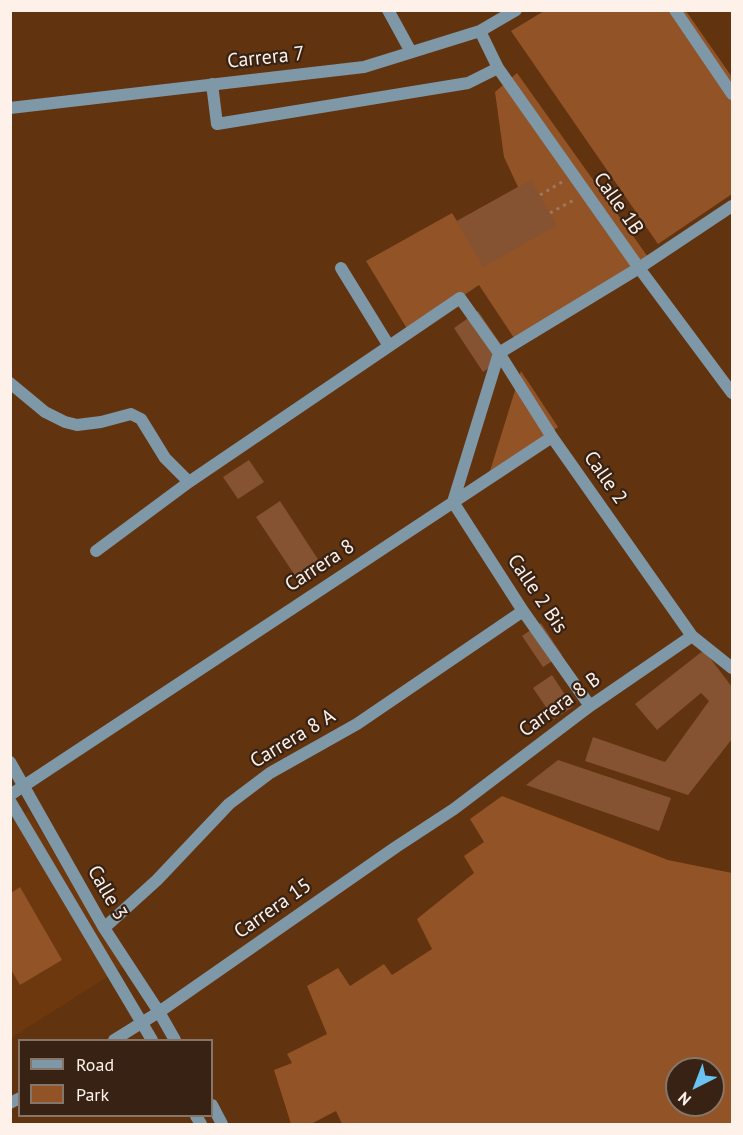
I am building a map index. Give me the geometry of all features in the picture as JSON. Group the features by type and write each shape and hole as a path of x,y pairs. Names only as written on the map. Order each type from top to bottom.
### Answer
{"street":[{"path":"388,10 411,52"},
{"path":"675,10 732,94"},
{"name":"Carrera 7","path":"10,108 364,67 480,31 510,12"},
{"name":"Calle 1B","path":"480,31 498,68 639,268 732,393"},
{"path":"212,84 217,124 468,83 498,68"},
{"path":"453,502 499,353 639,268 732,206"},
{"path":"96,551 189,482 389,346 341,268"},
{"name":"Calle 2","path":"389,346 460,298 499,353 552,437 692,636 732,668"},
{"path":"10,383 45,412 65,422 77,425 101,422 131,414 141,419 165,458 189,482"},
{"name":"Carrera 8","path":"10,795 552,437"},
{"name":"Calle 2 Bis","path":"453,502 523,611 590,706"},
{"name":"Carrera 8 A","path":"104,927 157,880 230,804 261,779 357,724 523,611"},
{"name":"Carrera 8 B","path":"454,809 590,706 692,636"},
{"name":"Calle 3","path":"10,762 104,927 174,1039"},
{"name":"Calle 3","path":"10,801 151,1039"},
{"name":"Carrera 15","path":"117,1039 454,809"},
{"path":"213,1108 222,1125"}],"path":[{"path":"540,195 574,175"},
{"path":"550,213 586,193"}],"shaded area":[{"path":"29,811 123,967 11,1038 11,823"}],"green space":[{"path":"544,11 686,11 732,77 732,194 658,244 511,31"},
{"path":"517,73 648,257 520,347 479,285 409,332 366,261 452,213 457,221 518,187 504,157 495,92"},
{"path":"521,371 558,427 486,484"},
{"path":"502,796 668,860 732,873 732,1124 342,1124 336,1111 311,1124 291,1124 274,1070 292,1063 287,1054 327,1034 307,986 338,968 350,986 384,964 392,975 432,949 417,919 474,873 464,856 484,842 470,819"},
{"path":"20,887 62,960 20,985 10,968 11,893"}],"building":[{"path":"531,180 557,225 483,267 457,221"},
{"path":"478,311 508,355 483,372 454,328"},
{"path":"249,460 264,482 238,499 223,477"},
{"path":"280,501 323,567 300,583 256,517"},
{"path":"541,623 562,655 543,667 522,636"},
{"path":"704,650 732,687 732,739 688,795 585,761 593,737 665,762 709,701 701,693 657,730 635,704"},
{"path":"552,675 573,707 554,719 533,688"},
{"path":"558,760 671,798 659,831 526,785"}]}
